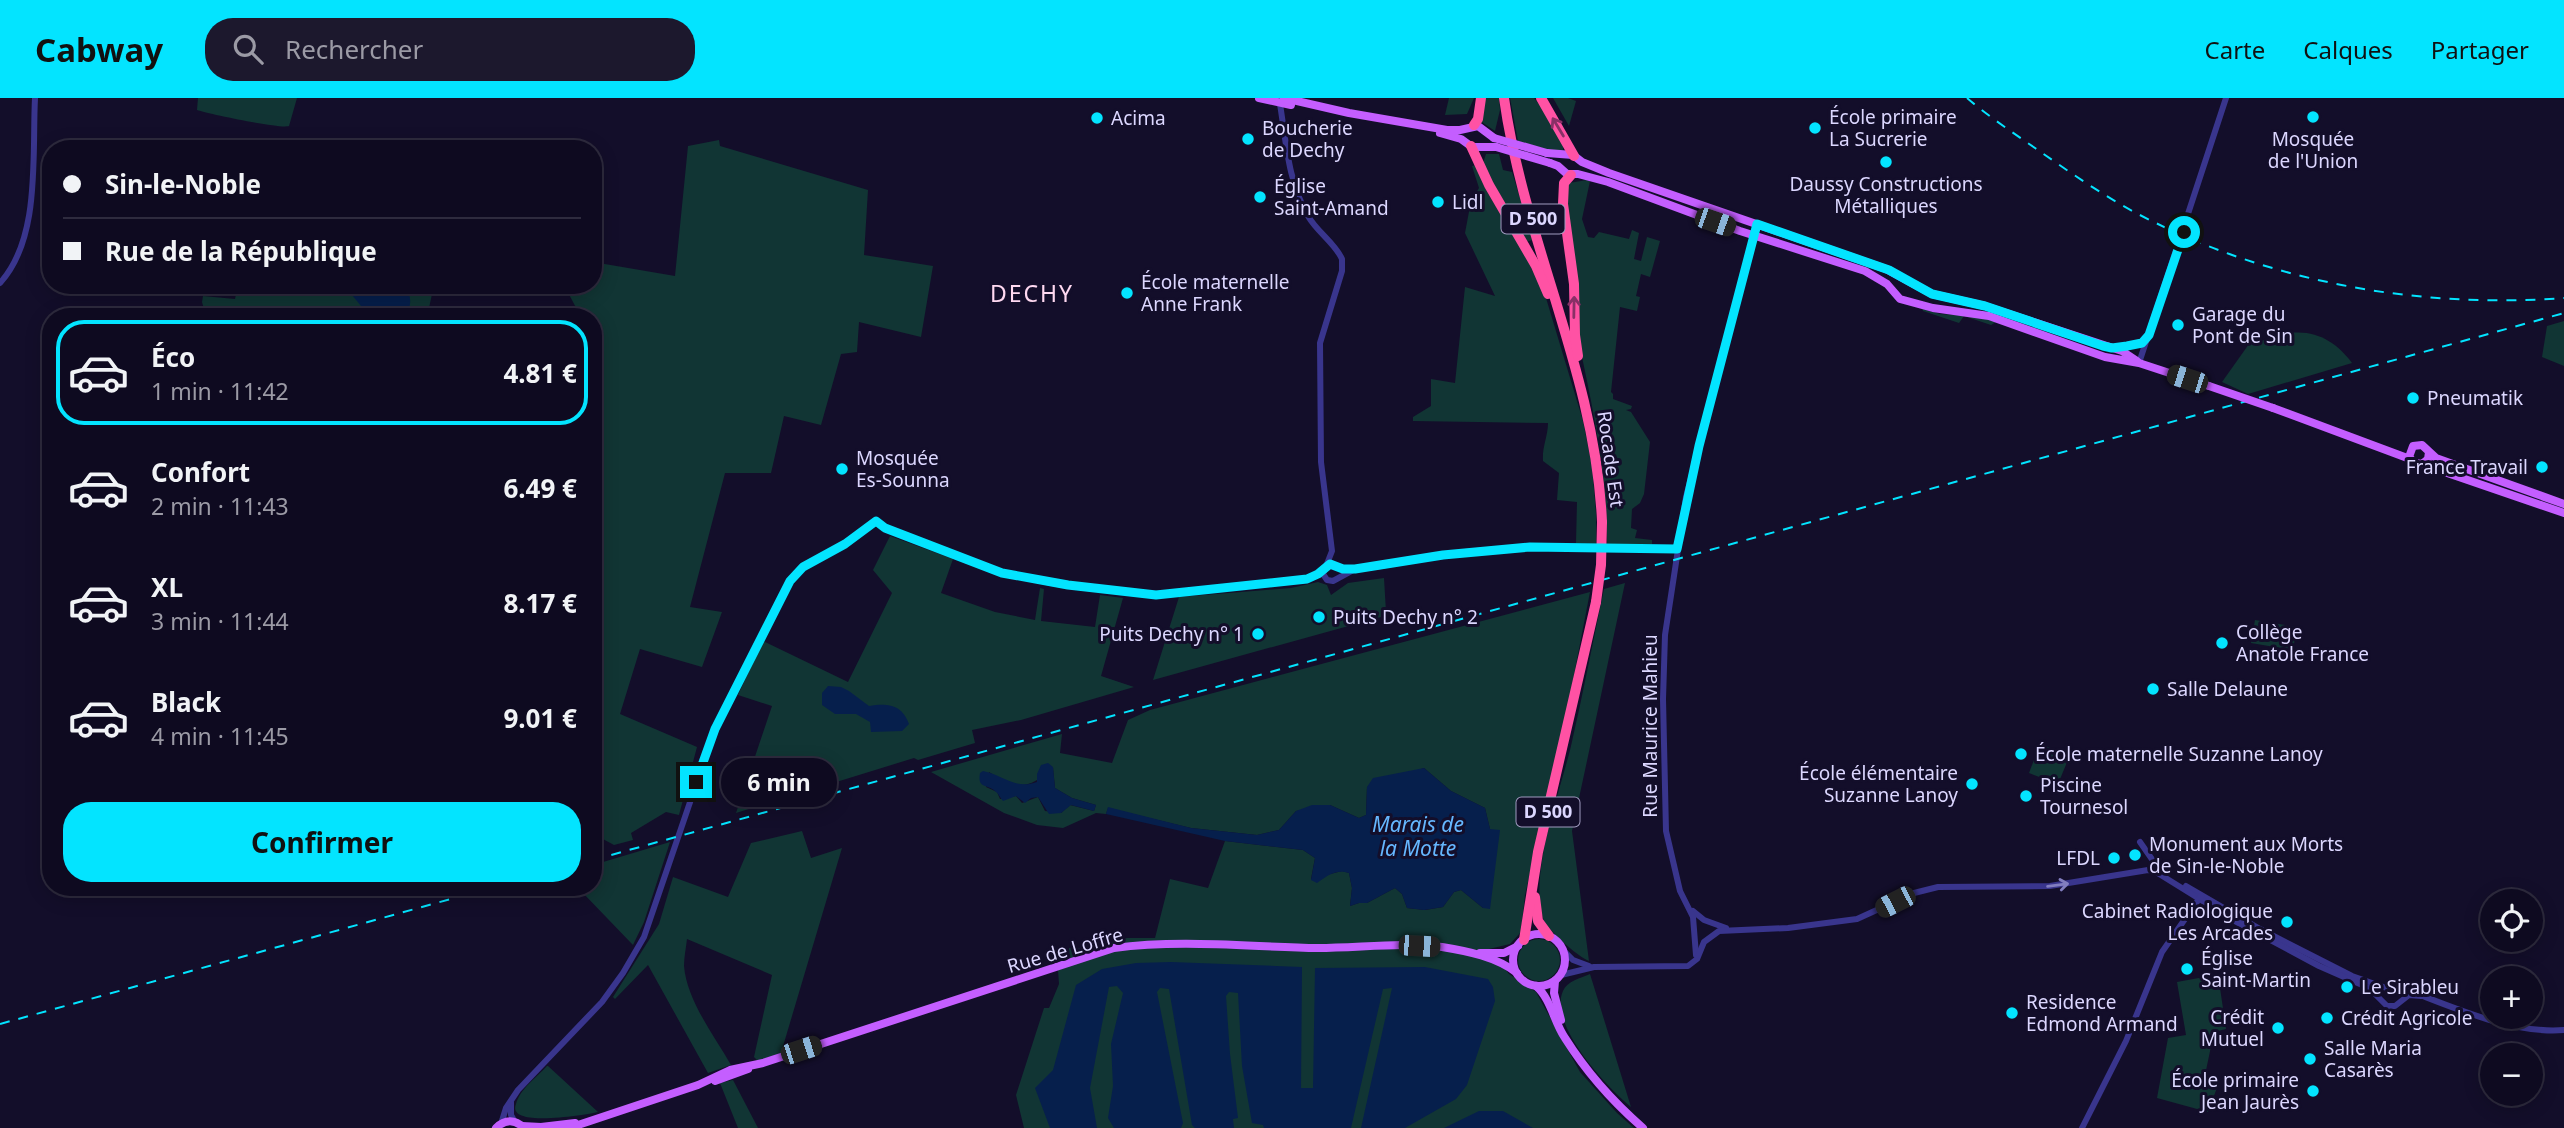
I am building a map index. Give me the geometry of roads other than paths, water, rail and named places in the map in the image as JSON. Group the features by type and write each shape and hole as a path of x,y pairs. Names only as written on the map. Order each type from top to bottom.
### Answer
{"highway":[{"path":"1471,127 1478,119 1481,98"},
{"name":"Rocade Est","path":"1504,98 1516,160 1584,398 1596,453 1602,522 1601,565 1596,602 1535,872"},
{"path":"1541,98 1576,157"},
{"path":"1469,144 1539,273 1567,338"},
{"path":"1573,174 1564,183 1563,204 1574,284 1575,335 1584,398"},
{"name":"D 500","path":"1535,872 1538,921 1549,936"},
{"name":"D 500","path":"1521,943 1535,872"}],"main road":[{"path":"1259,98 1311,104 1455,131 1482,127 1494,138 1547,153 1576,157 1609,173 1889,270 1937,296 1985,306 2112,348 2127,353 2139,363"},
{"path":"1425,126 1469,144 1496,147 1550,163 1573,174 1619,185 1754,235 1865,271 1885,282 1898,298 1933,309 1985,315 2102,356 2139,363 2273,408 2391,450 2421,464 2564,513"},
{"path":"1469,144 1464,134 1471,127"},
{"path":"1573,174 1580,166 1576,157"},
{"path":"1893,291 1896,282 1909,281"},
{"path":"1905,300 1913,295 1909,281"},
{"path":"2391,450 2411,449 2421,444 2436,458 2457,467 2564,504"},
{"path":"2410,459 2411,449"},
{"path":"2421,464 2427,461 2429,452"},
{"path":"1558,978 1545,986 1526,982 1517,973 1513,958 1521,943 1533,935 1549,936 1556,940 1563,950 1565,962 1554,991 1556,1007 1574,1052"},
{"name":"Rue de Loffre","path":"569,1128 698,1085 729,1078 764,1063 1114,948 1166,945 1315,948 1419,946 1470,953 1501,953 1521,943"},
{"name":"Rue de Loffre","path":"1470,953 1500,962 1517,973"},
{"path":"1536,986 1543,993 1560,1031 1592,1077 1617,1105 1643,1128"},
{"name":"Rue de Loffre","path":"498,1126 551,1126 590,1120"}],"street":[{"path":"0,283 10,271 22,245 35,159 35,98"},
{"path":"2139,363 2226,98"},
{"path":"1282,100 1287,160 1291,172 1308,217 1342,259 1342,271 1321,340 1321,462 1332,551 1324,575 1328,580 1335,581 1340,575 1355,569 1443,555 1536,546 1677,549"},
{"name":"Rue Maurice Mahieu","path":"1694,931 1692,915 1679,888 1667,837 1664,647 1677,549 1695,458 1757,224"},
{"path":"2112,348 2142,343 2149,335"},
{"path":"498,1126 512,1100 541,1064 602,1002 640,944 715,729 788,584 803,567 845,544 876,521 885,528 996,571 1051,583 1156,595 1307,579 1334,564 1355,569"},
{"path":"1339,567 1340,575"},
{"path":"2140,842 2159,869 2200,897 2356,978 2394,990 2408,991 2507,1024 2539,1030 2564,1030"},
{"path":"2138,870 2145,865 2148,853"},
{"path":"1558,978 1594,967 1691,965 1697,959 1703,944 1718,931 1783,929 1857,919 1914,893 1938,887 2050,886 2138,870 2156,872 2314,963 2369,988 2391,1007 2409,995 2421,996"},
{"path":"2082,1128 2126,1041 2162,952 2200,897"},
{"name":"Rue Maurice Mahieu","path":"1685,901 1707,921"},
{"path":"1691,965 1697,950 1694,931 1697,923 1707,921 1737,930"},
{"path":"1707,921 1713,929 1710,937"},
{"path":"1694,931 1701,939 1710,937"},
{"path":"1563,950 1573,960 1594,967"},
{"path":"2394,990 2399,996 2399,1002"},
{"path":"2383,1002 2384,994 2394,990"},
{"path":"512,1100 511,1112 521,1125"}],"water":[{"path":"409,294 410,305 408,308 363,308 352,295"},
{"path":"828,686 841,687 869,706 893,706 902,712 909,724 902,731 871,732 870,722 856,714 835,714 822,705 822,693"},
{"path":"1048,763 1053,767 1055,788 1072,798 1096,805 1094,811 1071,805 1061,813 1049,814 1038,797 1025,803 1016,796 1003,801 993,789 984,786 979,778 983,771 1016,783 1029,784 1037,782 1041,765"},
{"name":"Marais de la Motte","path":"1424,768 1451,791 1485,808 1490,829 1500,830 1490,909 1483,908 1461,890 1454,892 1443,907 1424,910 1407,908 1402,894 1395,888 1367,903 1350,906 1352,888 1349,873 1336,872 1317,883 1311,880 1315,858 1303,850 1225,841 1106,814 1108,807 1191,828 1257,835 1279,830 1296,811 1312,805 1330,805 1359,818 1366,815 1367,787 1373,778"},
{"path":"1136,963 1302,967 1301,1088 1313,1088 1315,968 1425,967 1488,979 1493,987 1495,1001 1467,1085 1456,1099 1405,1128 1361,1128 1392,988 1383,989 1351,1128 1264,1128 1263,1125 1252,1123 1242,1066 1238,993 1229,992 1226,996 1230,1054 1238,1118 1233,1119 1234,1128 1195,1128 1192,1125 1169,989 1160,988 1157,992 1183,1123 1181,1128 1114,1128 1108,1118 1113,1086 1111,1044 1123,993 1117,986 1109,987 1090,1088 1097,1128 1050,1128 1035,1088 1053,1070 1076,985 1102,969"},
{"path":"1479,1111 1503,1111 1533,1128 1444,1128"}],"railway":[{"path":"1967,98 2111,199 2188,238 2239,257 2345,286 2399,294 2454,299 2564,298"},
{"path":"602,858 2564,313"},
{"path":"0,1024 462,896"}],"place":[{"name":"Mosquée de l'Union","path":"2313,117"},
{"name":"Acima","path":"1097,118"},
{"name":"École primaire La Sucrerie","path":"1815,128"},
{"name":"Boucherie de Dechy","path":"1248,139"},
{"name":"Daussy Constructions Métalliques","path":"1886,162"},
{"name":"Église Saint-Amand","path":"1260,197"},
{"name":"Lidl","path":"1438,202"},
{"name":"École maternelle Anne Frank","path":"1127,293"},
{"name":"Garage du Pont de Sin","path":"2178,325"},
{"name":"Pneumatik","path":"2413,398"},
{"name":"France Travail","path":"2542,467"},
{"name":"Mosquée Es-Sounna","path":"842,469"},
{"name":"Puits Dechy n° 2","path":"1319,617"},
{"name":"Puits Dechy n° 1","path":"1258,634"},
{"name":"Collège Anatole France","path":"2222,643"},
{"name":"Salle Delaune","path":"2153,689"},
{"name":"École maternelle Suzanne Lanoy","path":"2021,754"},
{"name":"École élémentaire Suzanne Lanoy","path":"1972,784"},
{"name":"Piscine Tournesol","path":"2026,796"},
{"name":"Monument aux Morts de Sin-le-Noble","path":"2135,855"},
{"name":"LFDL","path":"2114,858"},
{"name":"Cabinet Radiologique Les Arcades","path":"2287,922"},
{"name":"Église Saint-Martin","path":"2187,969"},
{"name":"Le Sirableu","path":"2347,987"},
{"name":"Residence Edmond Armand","path":"2012,1013"},
{"name":"Crédit Agricole","path":"2327,1018"},
{"name":"Crédit Mutuel","path":"2278,1028"},
{"name":"Salle Maria Casarès","path":"2310,1059"},
{"name":"École primaire Jean Jaurès","path":"2313,1091"}],"district":[{"name":"DECHY","path":"1032,294"}]}
